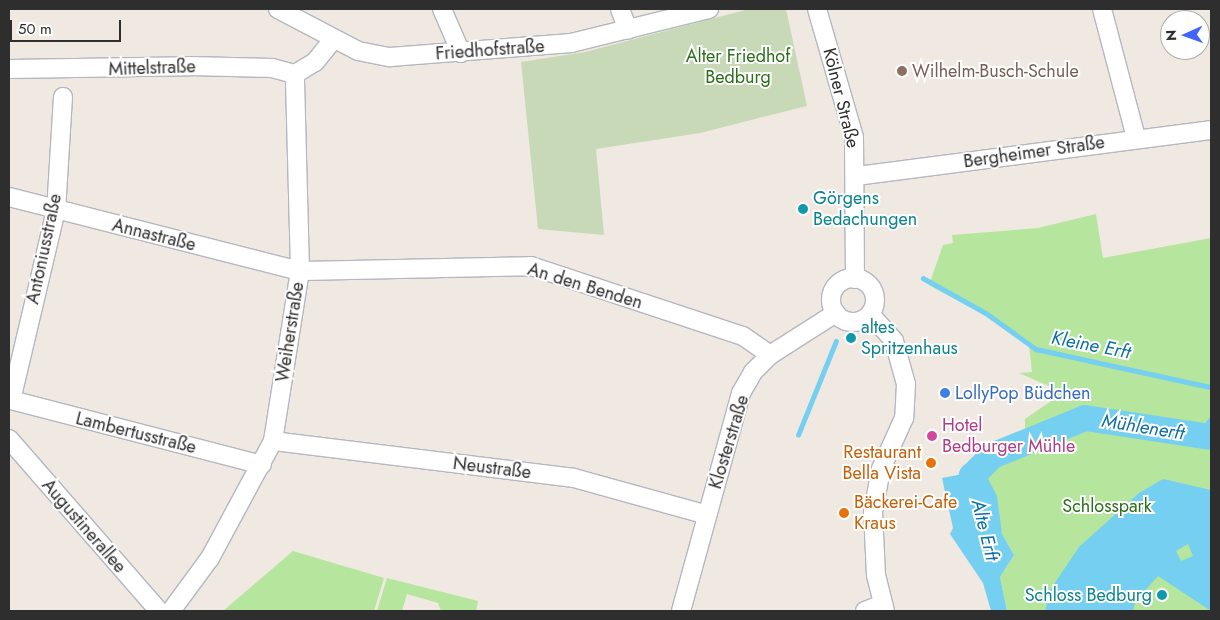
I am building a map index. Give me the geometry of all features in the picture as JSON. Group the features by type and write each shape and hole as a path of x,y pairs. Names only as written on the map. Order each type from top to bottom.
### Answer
{"street":[{"name":"Friedhofstraße","path":"278,9 333,40 390,57 571,43 709,9"},
{"path":"442,9 461,53"},
{"path":"620,9 628,30"},
{"name":"Kölner Straße","path":"818,9 854,138 857,176 855,279"},
{"path":"1102,9 1136,138"},
{"path":"296,74 315,62 333,40"},
{"name":"Mittelstraße","path":"9,69 190,66 272,68 296,74"},
{"name":"Weiherstraße","path":"172,611 210,558 262,465 273,441 300,271 296,74"},
{"name":"Antoniusstraße","path":"9,402 56,210 63,97"},
{"name":"Bergheimer Straße","path":"857,176 1136,138 1211,130"},
{"name":"Annastraße","path":"9,197 300,271"},
{"name":"An den Benden","path":"300,271 531,266 743,336 770,356"},
{"path":"855,279 867,284 875,295 870,314 853,322 836,313 833,293 841,282 855,279"},
{"name":"Klosterstraße","path":"681,611 741,393 753,372 770,356 836,313"},
{"path":"865,611 884,608 873,512 881,469 904,418 906,384 894,341 870,314"},
{"name":"Lambertusstraße","path":"9,402 262,465"},
{"name":"Augustinerallee","path":"9,440 159,611"},
{"name":"Neustraße","path":"273,441 574,478 707,515"}],"green space":[{"name":"Alter Friedhof Bedburg","path":"749,9 786,9 807,106 700,133 596,149 604,235 538,229 521,62 585,52"},
{"name":"Schlosspark","path":"1096,214 1103,258 1211,238 1211,611 1007,611 1000,577 1014,555 1002,534 985,473 992,460 1025,440 1025,419 1054,399 1049,386 1019,373 1032,372 1029,345 1002,324 929,285 943,245 953,243 952,235 1038,228"},
{"path":"293,551 384,578 374,611 223,611"},
{"path":"387,578 478,601 476,611 441,611 438,603 407,594 402,611 377,611"}],"water":[{"name":"Alte Erft","path":"1023,431 1025,440 992,460 985,473 997,496 1002,534 1014,555 1000,577 1007,611 991,611 983,583 950,534 953,528 942,478 979,471 974,448"},
{"path":"1163,479 1211,490 1211,611 1158,576 1135,602 1133,611 1045,611 1050,590 1079,547 1139,493","holes":["1188,544 1193,556 1181,561 1176,551"]}],"waterway":[{"name":"Kleine Erft","path":"923,278 986,313 1036,349 1211,387"},
{"name":"Kleine Erft","path":"798,435 836,341"},
{"name":"Mühlenerft","path":"978,503 972,476 992,456 1085,418 1211,437"},
{"path":"1200,433 1211,419"}],"place":[{"name":"Wilhelm-Busch-Schule","path":"902,71"},
{"name":"Görgens Bedachungen","path":"803,209"},
{"name":"altes Spritzenhaus","path":"851,338"},
{"name":"LollyPop Büdchen","path":"945,393"},
{"name":"Hotel Bedburger Mühle","path":"932,436"},
{"name":"Restaurant Bella Vista","path":"931,463"},
{"name":"Bäckerei-Cafe Kraus","path":"844,513"},
{"name":"Schloss Bedburg","path":"1162,595"}]}
